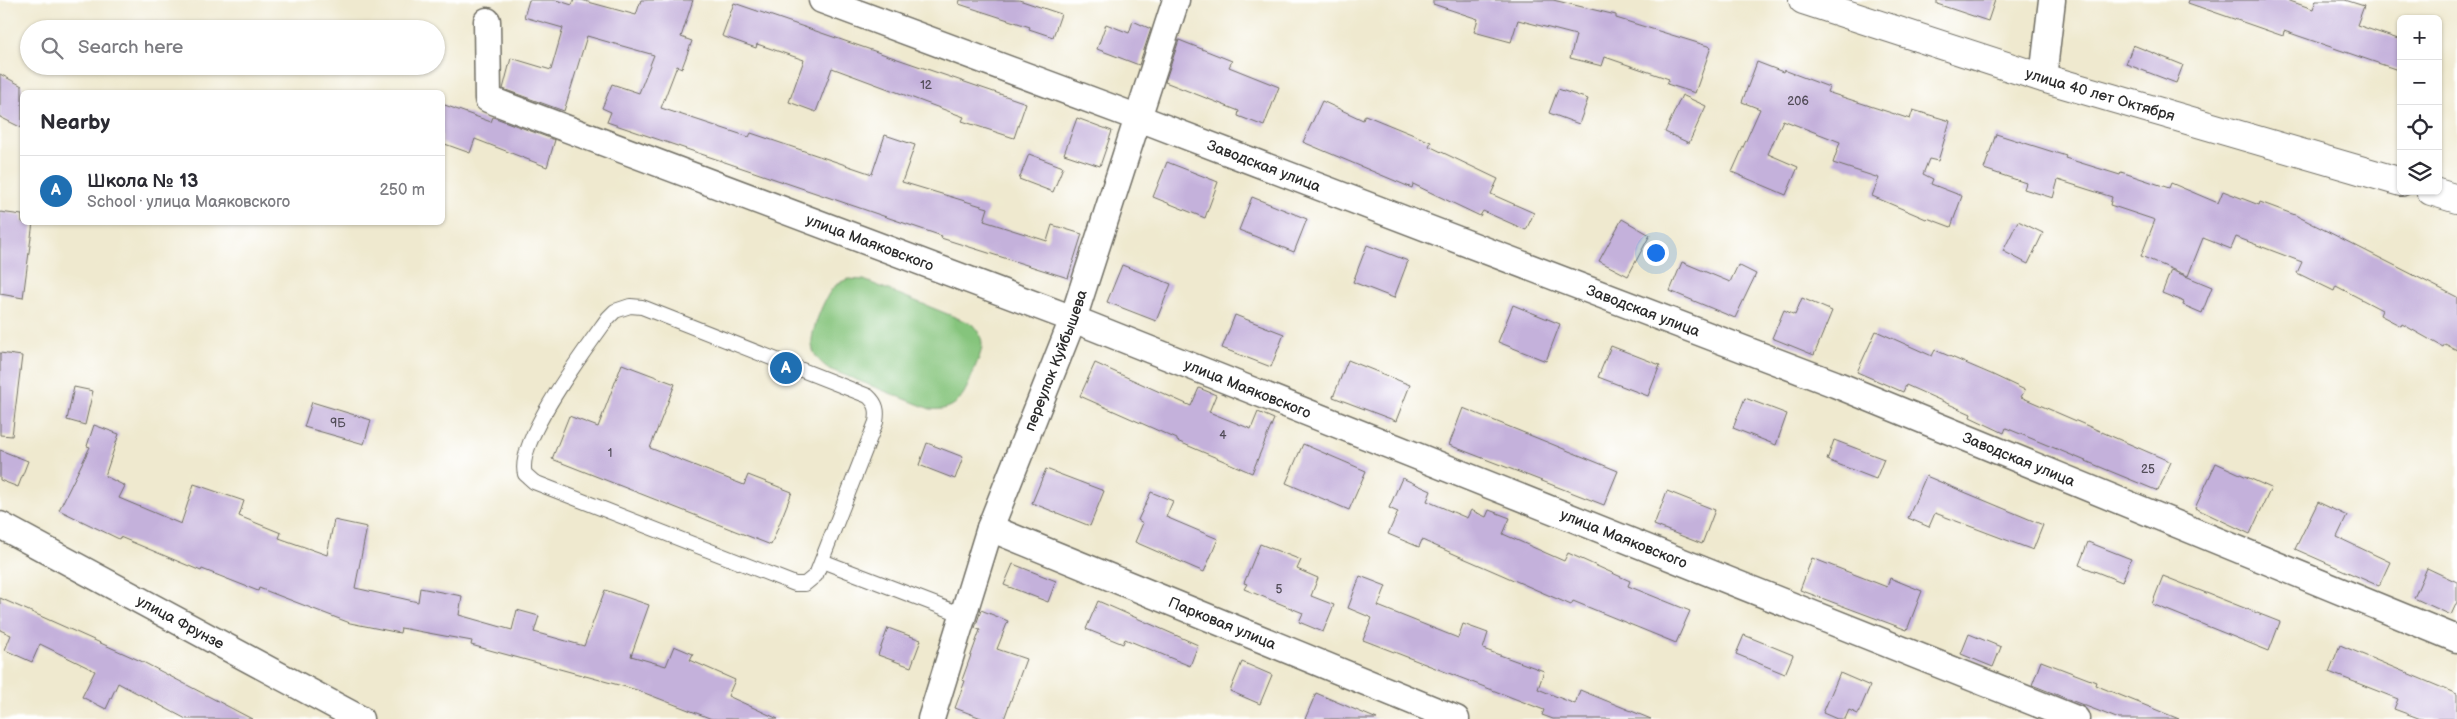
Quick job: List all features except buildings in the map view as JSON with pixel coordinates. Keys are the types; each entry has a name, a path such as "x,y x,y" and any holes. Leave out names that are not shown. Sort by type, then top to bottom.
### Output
{"street":[{"name":"Заводская улица","path":"822,0 1139,118 1835,384 2457,639"},
{"name":"переулок Куйбышева","path":"931,719 990,528 1073,319 1176,0"},
{"name":"улица 40 лет Октября","path":"1803,0 2043,78 2397,181"},
{"path":"2043,78 2052,0"},
{"name":"улица Маяковского","path":"487,21 488,99 1073,319 2076,719"},
{"path":"2442,194 2457,199"},
{"name":"улица Фрунзе","path":"0,525 360,719"},
{"name":"Парковая улица","path":"990,528 1456,719"}],"lane":[{"path":"630,306 642,307 868,396 873,400 878,414 876,422 822,561 813,579 805,584 795,584 528,478 524,469 524,462 539,424 562,383 615,311 630,306"},
{"path":"822,561 963,616"}],"green space":[{"path":"848,279 864,280 972,324 981,338 981,351 968,386 954,404 948,408 930,409 829,369 818,359 814,353 812,339 819,314 830,291 837,284"}],"place":[{"name":"Школа № 13","path":"786,368"}]}
